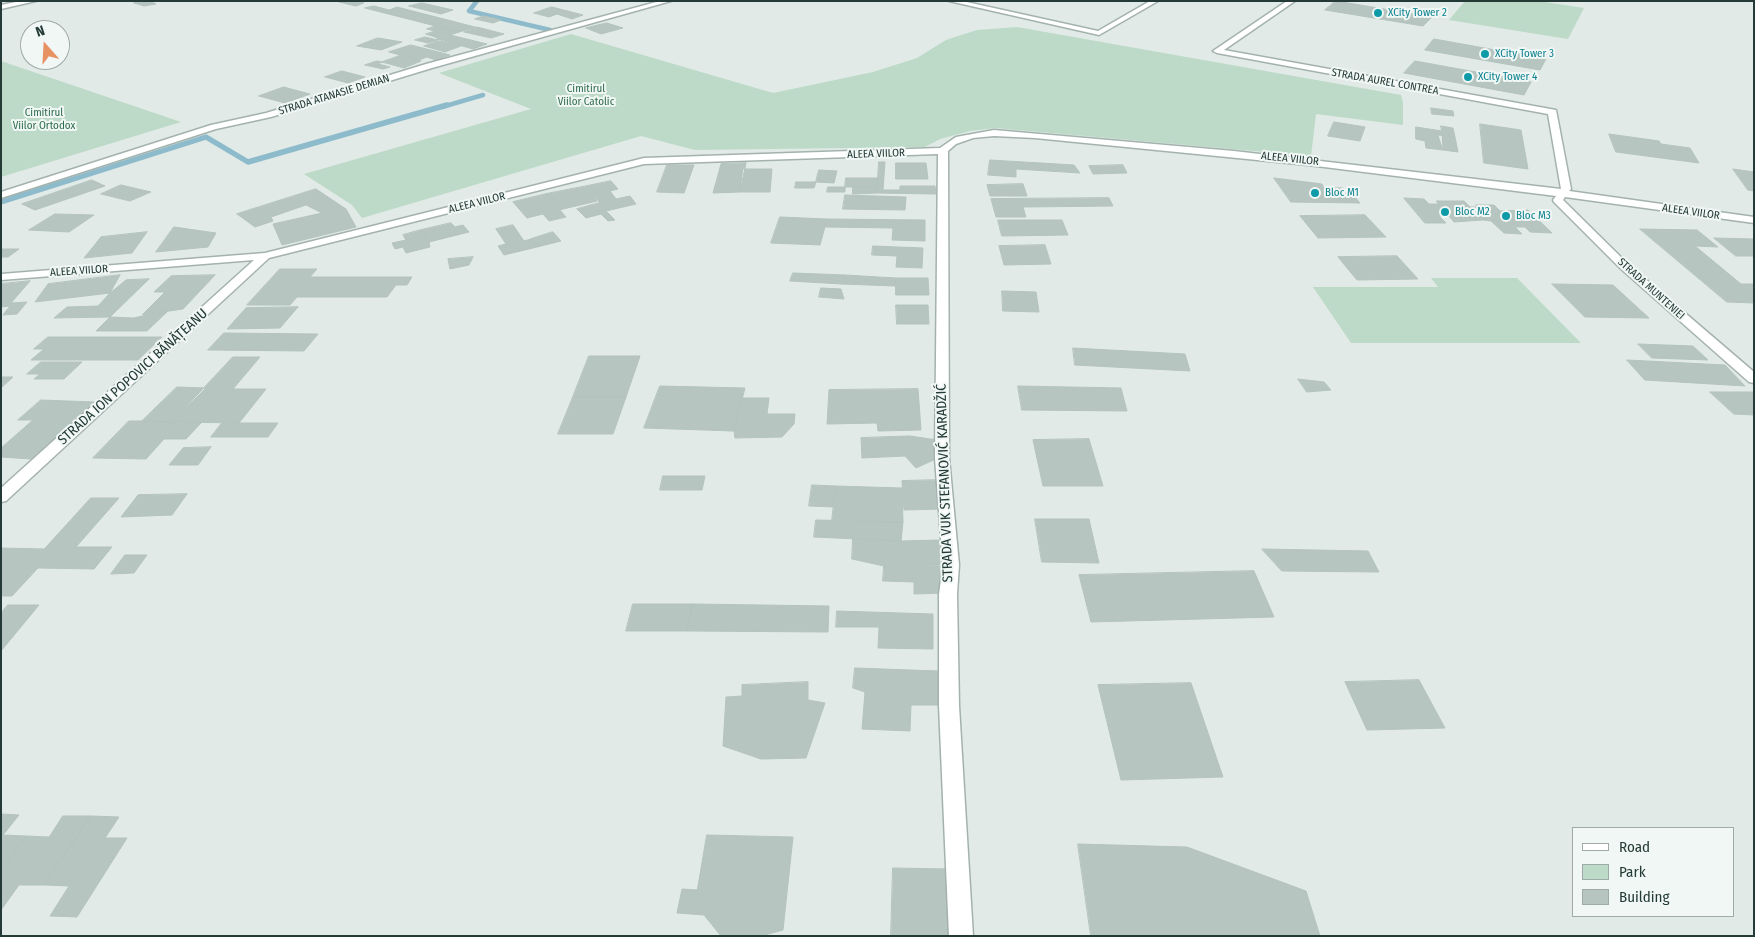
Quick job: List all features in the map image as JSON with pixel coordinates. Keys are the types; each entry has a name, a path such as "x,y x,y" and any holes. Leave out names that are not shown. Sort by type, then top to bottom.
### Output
{"street":[{"path":"1,8 34,1"},
{"name":"STRADA ATANASIE DEMIAN","path":"1,195 214,127 268,116 429,66 668,1"},
{"path":"952,1 1100,33 1155,1"},
{"name":"STRADA AUREL CONTREA","path":"1292,1 1217,51 1553,112 1552,118 1566,189 1562,193"},
{"name":"ALEEA VIILOR","path":"1,277 265,256 644,161 943,151 951,142 974,135 1008,134 1335,164 1754,220"},
{"name":"STRADA VUK STEFANOVIĆ KARADŽIĆ","path":"943,151 942,458 951,565 948,594 949,706 961,936"},
{"name":"STRADA MUNTENIEI","path":"1562,193 1558,200 1625,267 1754,379"},
{"name":"STRADA ION POPOVICI BĂNĂȚEANU","path":"1,497 265,256"}],"green space":[{"path":"1465,1 1538,1 1584,8 1568,39 1449,20"},
{"name":"Cimitirul Viilor Catolic","path":"1017,27 1401,95 1403,125 1316,114 1311,156 995,128 970,131 940,139 925,147 695,150 641,136 362,218 352,205 304,174 531,109 439,73 571,34 773,93 873,72 917,58 946,40 977,30"},
{"name":"Cimitirul Viilor Ortodox","path":"1,61 20,67 20,70 28,70 181,122 1,177"},
{"path":"1431,278 1517,278 1581,343 1351,343 1313,287 1438,287"}],"building":[{"path":"142,1 156,4 144,6 134,3"},
{"path":"354,1 364,3 356,6 339,2"},
{"name":"XCity Tower 2","path":"1336,1 1432,17 1423,26 1325,10"},
{"path":"422,3 453,10 441,14 409,6"},
{"path":"374,6 389,10 397,7 475,27 459,32 365,8"},
{"path":"552,7 583,15 572,19 557,14 549,17 534,13"},
{"path":"484,16 501,20 493,23 475,19"},
{"path":"607,23 623,28 601,34 586,28"},
{"path":"436,26 459,32 450,35 427,29"},
{"path":"477,27 504,34 491,38 464,32"},
{"path":"436,31 449,34 438,38 426,34"},
{"path":"450,35 487,44 473,49 437,39"},
{"path":"425,37 438,40 428,43 415,40"},
{"path":"378,38 402,42 381,50 357,46"},
{"name":"XCity Tower 3","path":"1434,39 1546,59 1540,70 1425,50"},
{"path":"439,41 461,46 445,52 424,46"},
{"path":"411,45 450,55 436,60 427,57 419,60 389,52"},
{"path":"402,55 421,61 404,68 382,62"},
{"path":"377,61 382,62 378,64 390,67 383,69 365,65"},
{"name":"XCity Tower 4","path":"1415,61 1531,82 1524,95 1404,73"},
{"path":"342,71 365,77 348,83 325,77"},
{"path":"284,87 310,94 285,103 259,96"},
{"path":"1431,108 1453,111 1454,116 1432,114"},
{"path":"1334,122 1365,127 1360,141 1328,136"},
{"path":"1480,124 1521,130 1528,169 1484,163"},
{"path":"1441,126 1453,128 1455,137 1443,136"},
{"path":"1416,127 1442,131 1443,150 1426,148 1425,141 1416,139"},
{"path":"1609,134 1659,141 1661,144 1690,148 1699,163 1616,152"},
{"path":"1438,135 1455,137 1458,152 1443,150"},
{"path":"990,160 1074,165 1080,173 1016,169 1016,177 988,175"},
{"path":"879,162 885,162 883,190 900,190 900,186 935,186 936,194 877,193"},
{"path":"746,163 740,192 713,193 721,164"},
{"path":"896,163 926,163 928,179 896,179"},
{"path":"667,165 694,165 684,193 657,192"},
{"path":"1123,165 1127,173 1093,174 1089,166"},
{"path":"743,169 772,169 770,192 740,192"},
{"path":"1733,169 1754,172 1754,191 1748,190"},
{"path":"819,170 837,171 834,183 816,182"},
{"path":"846,178 878,178 877,187 845,187"},
{"name":"Bloc M1","path":"1274,178 1322,184 1324,188 1343,188 1350,197 1355,197 1360,203 1291,202"},
{"path":"92,180 105,186 35,210 22,204"},
{"path":"611,181 618,189 610,191 616,199 630,196 636,204 606,211 587,186"},
{"path":"796,182 816,182 814,188 795,188"},
{"path":"1023,184 1027,196 990,196 987,185"},
{"path":"121,185 151,192 130,201 101,194"},
{"path":"587,186 597,201 559,210 546,194"},
{"path":"828,187 845,187 845,192 827,192"},
{"path":"853,187 877,187 877,193 853,194"},
{"path":"316,189 346,209 356,227 282,245 273,224 322,213 306,205 271,217 273,221 255,227 237,214"},
{"path":"546,194 566,217 549,221 543,214 527,218 513,202"},
{"path":"845,195 906,197 905,210 843,209"},
{"path":"1109,198 1113,206 1023,207 1026,217 996,217 991,199"},
{"name":"Bloc M2","path":"1404,198 1424,199 1429,204 1439,204 1436,201 1464,201 1483,220 1454,222 1449,216 1439,216 1446,223 1425,223"},
{"path":"599,203 615,220 608,221 601,214 586,218 577,209"},
{"name":"Bloc M3","path":"1476,205 1494,205 1500,211 1528,210 1552,233 1530,232 1525,227 1515,227 1522,234 1504,233 1491,221 1483,220 1470,207 1479,207"},
{"path":"55,214 94,215 69,232 29,230"},
{"path":"1365,215 1386,237 1318,238 1300,216"},
{"path":"780,217 827,219 820,245 771,243"},
{"path":"827,219 925,220 925,241 892,240 893,228 825,227"},
{"path":"998,220 1062,220 1068,235 1002,236"},
{"path":"451,223 455,227 463,225 469,232 429,242 421,230"},
{"path":"513,225 524,241 531,239 537,247 504,255 498,246 506,244 496,229"},
{"path":"174,227 216,233 208,247 156,252"},
{"path":"1640,229 1697,230 1718,247 1695,246 1741,284 1754,284 1754,303 1727,302"},
{"path":"421,230 430,247 406,253 403,247 395,249 392,243 406,240 403,235"},
{"path":"147,232 132,253 84,258 101,237"},
{"path":"553,232 561,241 537,247 531,239"},
{"path":"1714,238 1754,239 1754,256 1736,256"},
{"path":"1045,245 1051,264 1004,265 999,246"},
{"path":"873,246 923,248 922,268 896,267 897,256 872,255"},
{"path":"1,249 19,249 8,257 1,257"},
{"path":"1397,256 1418,279 1357,280 1338,257"},
{"path":"473,257 469,265 450,269 448,259"},
{"path":"280,269 317,269 310,277 412,277 407,285 396,285 387,297 297,297 290,305 247,305"},
{"path":"793,273 845,275 842,284 790,281"},
{"path":"120,275 110,293 35,302 48,284"},
{"path":"215,275 183,309 142,315 165,292 154,292 171,276"},
{"path":"845,275 896,278 895,286 842,284"},
{"path":"896,278 928,278 929,295 896,295"},
{"path":"149,279 110,317 54,318 67,307 98,306 126,280"},
{"path":"30,281 11,303 27,302 17,314 3,315 10,306 1,307 1,284"},
{"path":"1552,284 1613,285 1649,318 1585,317"},
{"path":"821,288 841,289 844,299 819,297"},
{"path":"1002,291 1036,292 1039,312 1003,311"},
{"path":"896,305 928,305 929,324 897,324"},
{"path":"298,307 280,328 227,329 246,308"},
{"path":"168,311 147,331 96,331 110,317 133,318"},
{"path":"224,333 318,334 304,351 208,350"},
{"path":"48,337 162,337 138,360 31,360 44,349 34,349"},
{"path":"1638,344 1693,346 1708,360 1652,358"},
{"path":"1073,348 1185,354 1190,371 1075,365"},
{"path":"589,356 640,356 626,397 573,397"},
{"path":"233,357 260,357 233,389 266,389 239,423 172,422"},
{"path":"1627,360 1725,365 1745,386 1645,380"},
{"path":"41,362 82,362 64,379 34,379 40,374 27,374"},
{"path":"1,377 13,377 1,388"},
{"path":"1298,379 1324,382 1331,390 1307,392"},
{"path":"660,386 745,388 734,431 644,428"},
{"path":"1018,386 1121,388 1127,411 1022,410"},
{"path":"177,387 206,388 172,422 142,421"},
{"path":"918,389 921,430 878,431 877,423 827,424 829,390"},
{"path":"1710,392 1753,392 1754,415 1734,414"},
{"path":"573,397 626,397 613,434 558,434"},
{"path":"742,398 769,398 767,414 795,414 794,424 782,437 735,438 734,431"},
{"path":"41,400 94,402 31,459 1,457 1,448 33,420 18,420"},
{"path":"129,421 201,423 186,439 164,439 146,459 93,458"},
{"path":"222,423 278,423 268,437 211,437"},
{"path":"910,436 937,440 938,458 916,468 905,456 862,458 861,438"},
{"path":"1089,439 1103,486 1043,486 1033,440"},
{"path":"211,447 198,465 169,465 183,448"},
{"path":"663,476 705,476 702,490 660,490"},
{"path":"939,480 942,509 904,510 902,481"},
{"path":"812,485 836,486 834,507 809,506"},
{"path":"836,486 902,488 903,522 832,521"},
{"path":"187,494 172,515 121,517 138,495"},
{"path":"91,498 119,498 76,547 112,547 94,569 38,568 12,596 1,596 1,548 44,549"},
{"path":"1035,519 1089,519 1099,563 1042,562"},
{"path":"816,520 903,522 901,541 814,537"},
{"path":"853,539 939,540 940,565 884,566 852,559"},
{"path":"1262,549 1368,551 1379,572 1282,571"},
{"path":"125,555 147,555 134,573 111,574"},
{"path":"884,566 942,566 943,593 914,594 914,582 883,581"},
{"path":"1254,571 1274,617 1091,622 1079,575"},
{"path":"633,604 693,604 687,631 626,631"},
{"path":"693,604 829,606 828,632 687,631"},
{"path":"8,605 39,605 1,651 1,613"},
{"path":"837,611 933,614 933,649 878,648 879,627 836,627"},
{"path":"855,668 938,671 940,705 911,705 910,731 862,729 865,692 853,688"},
{"path":"1419,680 1445,728 1367,730 1345,682"},
{"path":"808,682 808,700 825,703 806,758 761,759 723,746 726,697 742,696 742,685"},
{"path":"1191,683 1223,777 1121,780 1098,685"},
{"path":"1,814 19,815 3,835 26,836 1,870"},
{"path":"63,816 91,816 44,885 19,885 1,910 1,870 26,836 49,837"},
{"path":"91,816 119,817 105,838 127,838 77,917 50,916 69,886 44,885"},
{"path":"707,835 793,837 783,930 761,936 721,936 704,915 677,913 682,889 697,890"},
{"path":"1078,844 1187,847 1306,891 1320,936 1091,936"},
{"path":"893,868 951,869 952,936 891,936"}],"waterway":[{"path":"477,1 469,11 550,30"},
{"path":"442,107 483,95"},
{"path":"1,202 206,137 248,162 447,105"}],"place":[{"name":"XCity Tower 2","path":"1378,13"},
{"name":"XCity Tower 3","path":"1485,54"},
{"name":"XCity Tower 4","path":"1468,77"},
{"name":"Bloc M1","path":"1315,193"},
{"name":"Bloc M2","path":"1445,212"},
{"name":"Bloc M3","path":"1506,216"}]}
